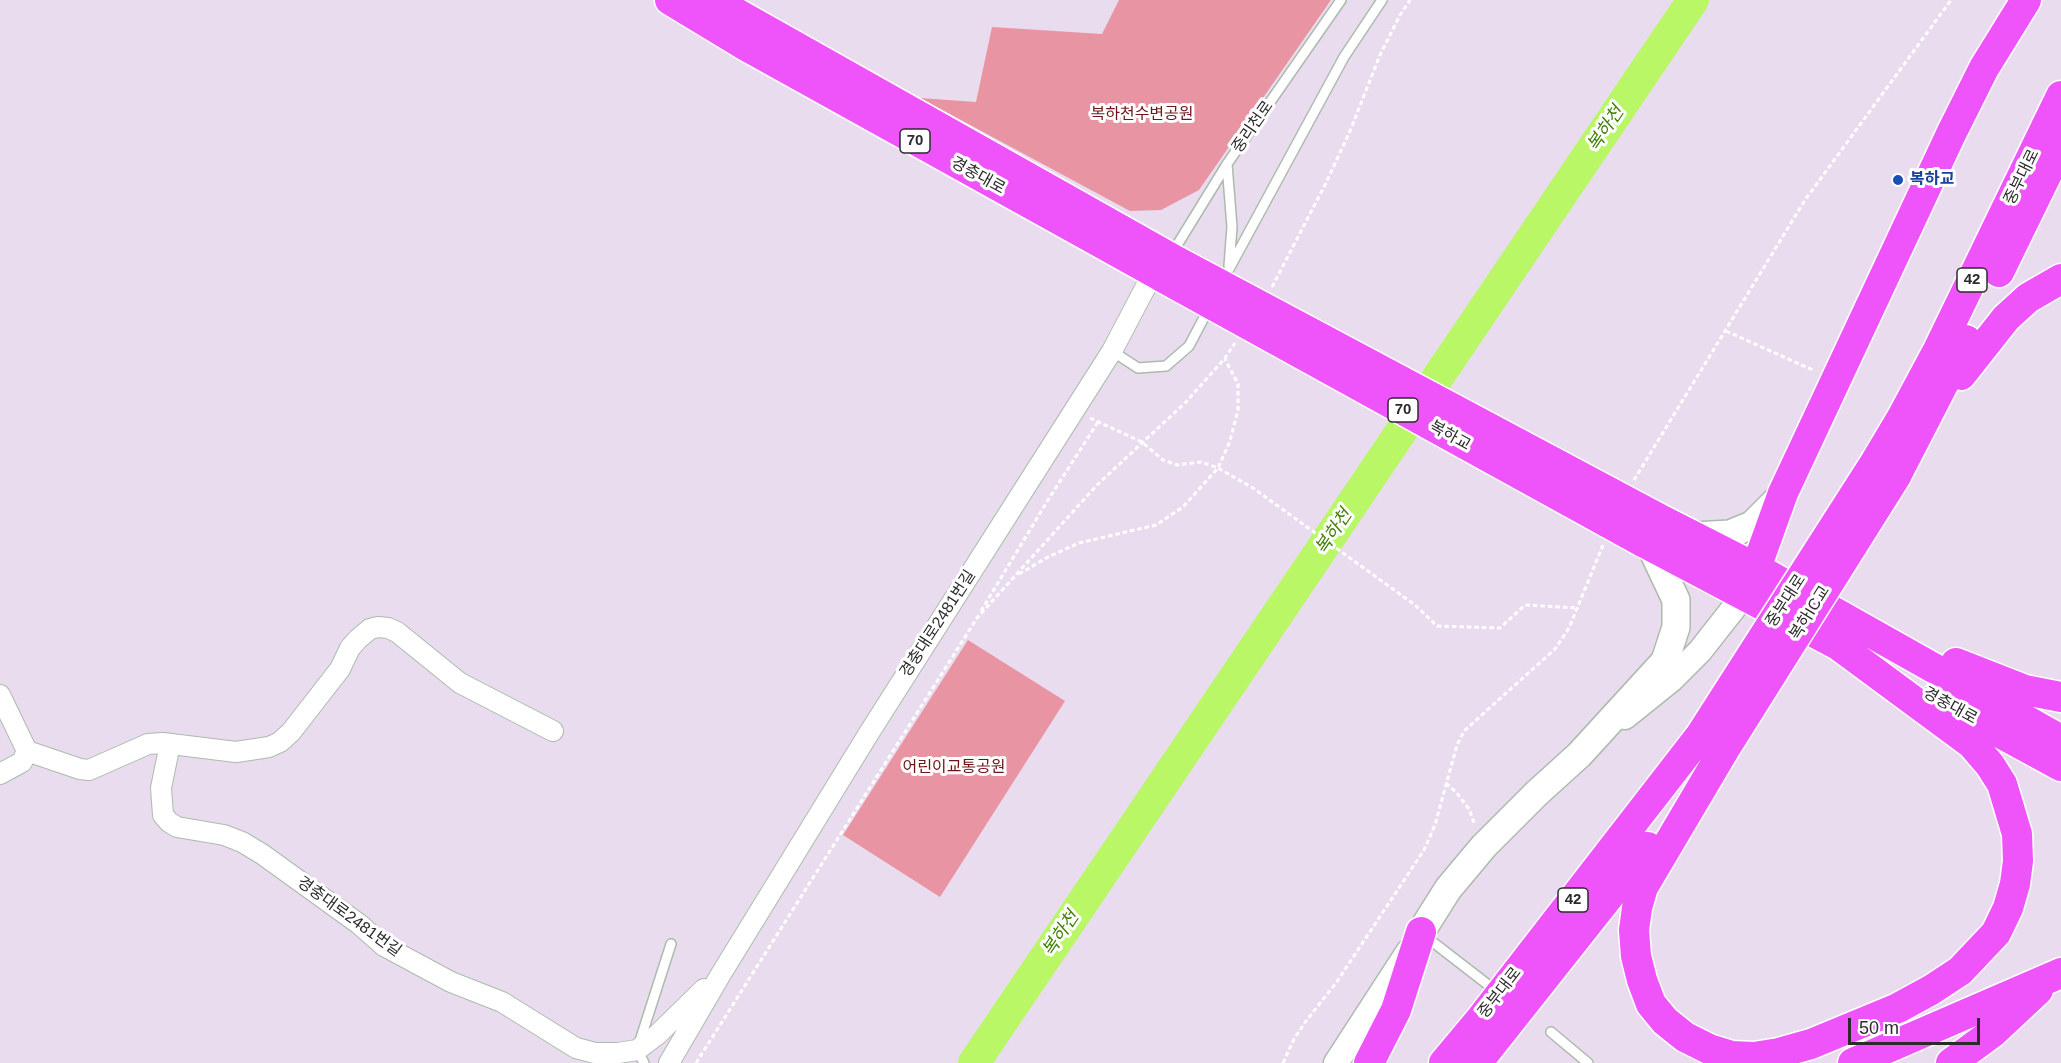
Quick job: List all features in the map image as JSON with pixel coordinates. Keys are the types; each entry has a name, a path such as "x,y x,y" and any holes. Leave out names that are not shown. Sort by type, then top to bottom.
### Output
{"main road":[{"name":"경충대로","path":"669,0 756,52 1166,268"},
{"name":"경충대로","path":"713,0 1166,268"},
{"path":"1750,582 1783,493 1951,134 1984,68 2026,0"},
{"name":"중부대로","path":"1886,468 1901,419 1938,350 2061,96"},
{"name":"중부대로","path":"1886,468 1927,418 2061,145"},
{"name":"복하교","path":"1166,268 1650,535"},
{"path":"1927,418 2006,318 2028,298 2061,279"},
{"name":"복하IC교","path":"1712,743 1886,468"},
{"path":"1650,535 1730,534 1752,525 1783,493"},
{"path":"1650,535 1750,582 1845,633 2061,740"},
{"path":"1369,1063 1396,1010 1421,932 1448,889 1484,846 1529,800 1579,755 1665,661 1676,627 1676,600 1650,535"},
{"path":"1694,536 1750,582"},
{"name":"경충대로","path":"1845,633 2061,766"},
{"path":"1712,743 1642,887 1637,909 1634,930 1640,972 1652,1004 1665,1021 1685,1037 1709,1049 1732,1056 1754,1057 1779,1053 1811,1044 1898,1008 1960,971 1996,933 2008,908 2015,884 2018,861 2017,834 2002,784 1972,744 1845,633"},
{"path":"1845,633 2025,690 2061,697"},
{"name":"중부대로","path":"1444,1063 1712,743"},
{"name":"중부대로","path":"1477,1063 1712,743"},
{"path":"1853,1063 2057,975"},
{"path":"1951,1063 1992,1033 2057,975"}],"street":[{"name":"경충대로2481번길","path":"669,1063 869,733 1166,268"},
{"path":"1579,755 1671,680 1700,651 1750,582"},
{"path":"0,695 27,751 80,769 89,770 148,744 170,744 236,752 252,751 280,742 291,732 340,669 350,648 370,629 378,627 397,632 460,683 553,731"},
{"name":"경충대로2481번길","path":"170,744 160,788 163,815 169,822 177,827 224,835 242,842 359,924 384,946 451,982 502,1002 576,1048 595,1053 618,1053 640,1057 657,1035 721,974"},
{"path":"0,774 22,762 27,751"},
{"path":"1336,1063 1421,932"}],"lane":[{"name":"중리천로","path":"1166,268 1227,164 1341,0"},
{"path":"1112,351 1138,368 1166,366 1190,346 1344,57 1382,0"},
{"path":"1227,164 1232,227 1229,269"},
{"path":"1421,932 1487,984"},
{"path":"640,1057 671,944"},
{"path":"1551,1032 1588,1063"}],"path":[{"path":"1268,293 1326,183 1350,131 1380,55 1410,0"},
{"path":"1726,331 1836,380"},
{"path":"977,618 1058,527 1142,442 1186,402 1225,358 1237,340"},
{"path":"1015,576 1079,543 1156,525 1183,507 1218,468 1230,441 1238,410 1238,384 1225,358"},
{"path":"696,1063 1098,422 1142,442 1163,460 1178,465 1200,462 1218,468 1253,488 1415,605 1437,626 1500,628 1525,605 1578,608"},
{"path":"1446,783 1469,810 1484,846"}],"green space":[{"name":"복하천수변공원","path":"1119,0 1331,0 1199,190 1161,210 1130,211 920,98 976,102 992,27 1102,34"},
{"name":"어린이교통공원","path":"968,640 1065,701 940,897 843,835"}],"waterway":[{"name":"복하천","path":"974,1063 1693,0"}],"place":[{"name":"복하교","path":"1898,180"}]}
